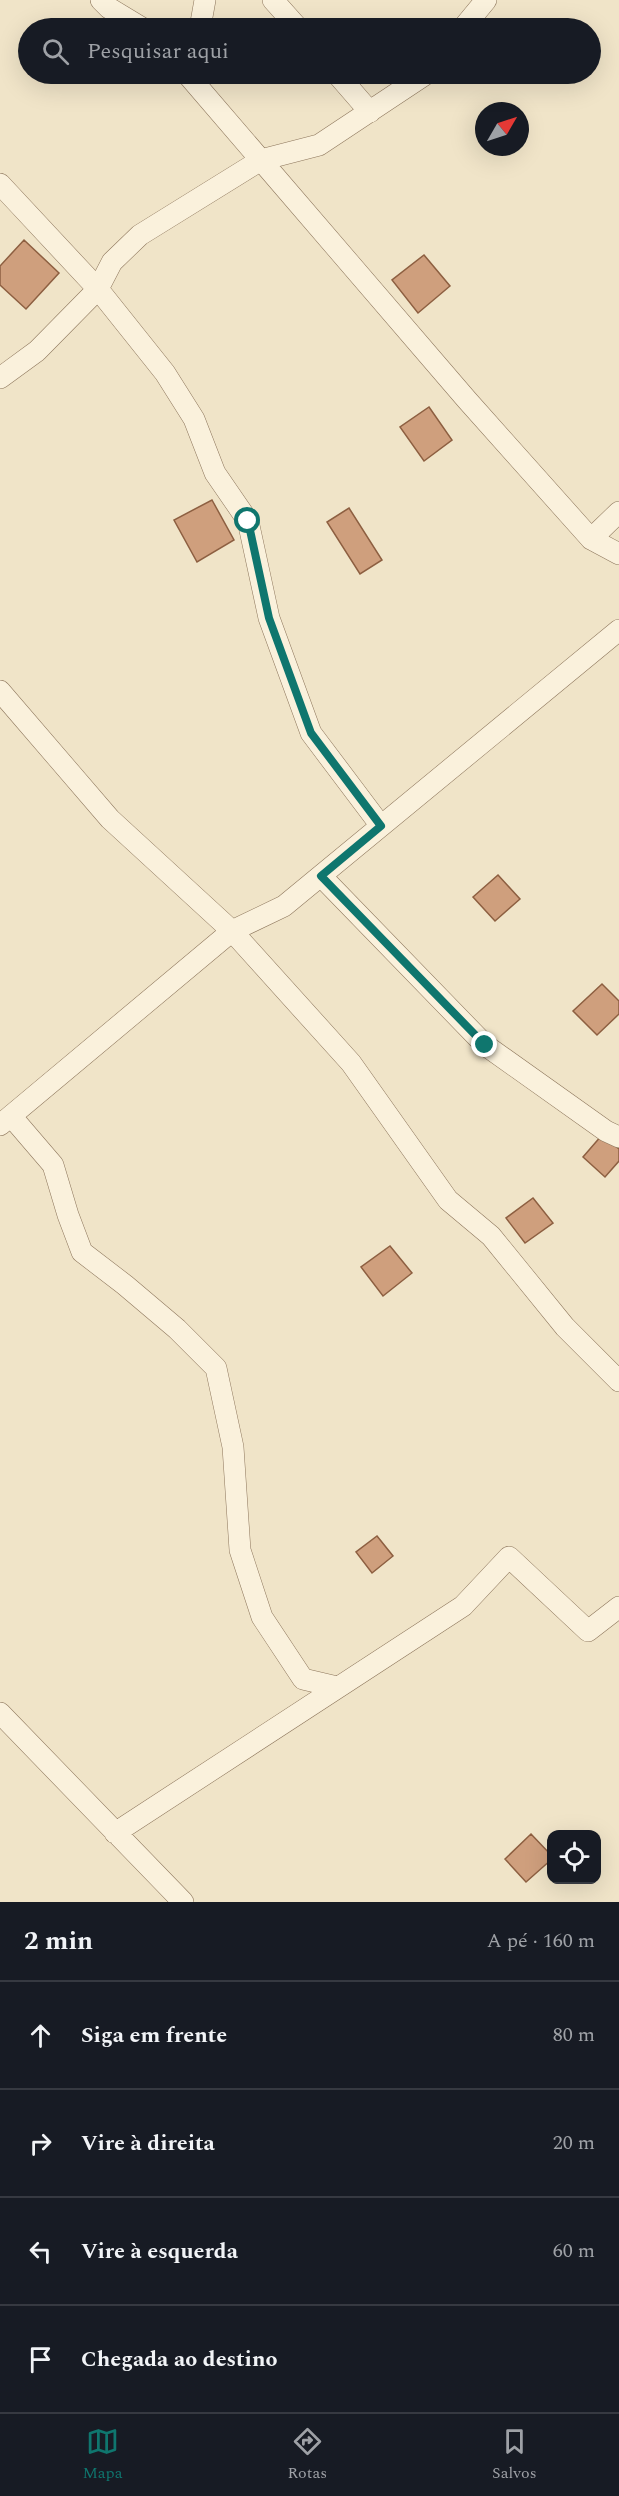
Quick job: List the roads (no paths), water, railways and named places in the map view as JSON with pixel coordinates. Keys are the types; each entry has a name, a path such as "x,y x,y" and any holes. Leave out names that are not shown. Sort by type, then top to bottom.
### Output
{"street":[{"path":"101,0 126,18"},
{"path":"202,18 205,0"},
{"path":"273,0 289,18"},
{"path":"472,18 486,0"},
{"path":"198,84 467,400 591,539 619,554"},
{"path":"346,84 370,112"},
{"path":"0,378 37,351 98,289 112,262 140,235 261,160 319,146 411,84"},
{"path":"0,184 98,289 165,373 194,419 215,473 248,521 269,618 311,733 381,826"},
{"path":"591,539 619,512"},
{"path":"337,1687 303,1679 262,1617 240,1550 233,1447 216,1368 169,1322 82,1252 53,1165 5,1120 232,931 284,906 619,630"},
{"path":"0,691 110,819 232,931 351,1063 448,1200 491,1236 565,1327 619,1381"},
{"path":"321,876 485,1045 606,1131 619,1137"},
{"path":"115,1833 463,1606 509,1557 588,1631 619,1607"},
{"path":"0,1713 183,1902"}]}
